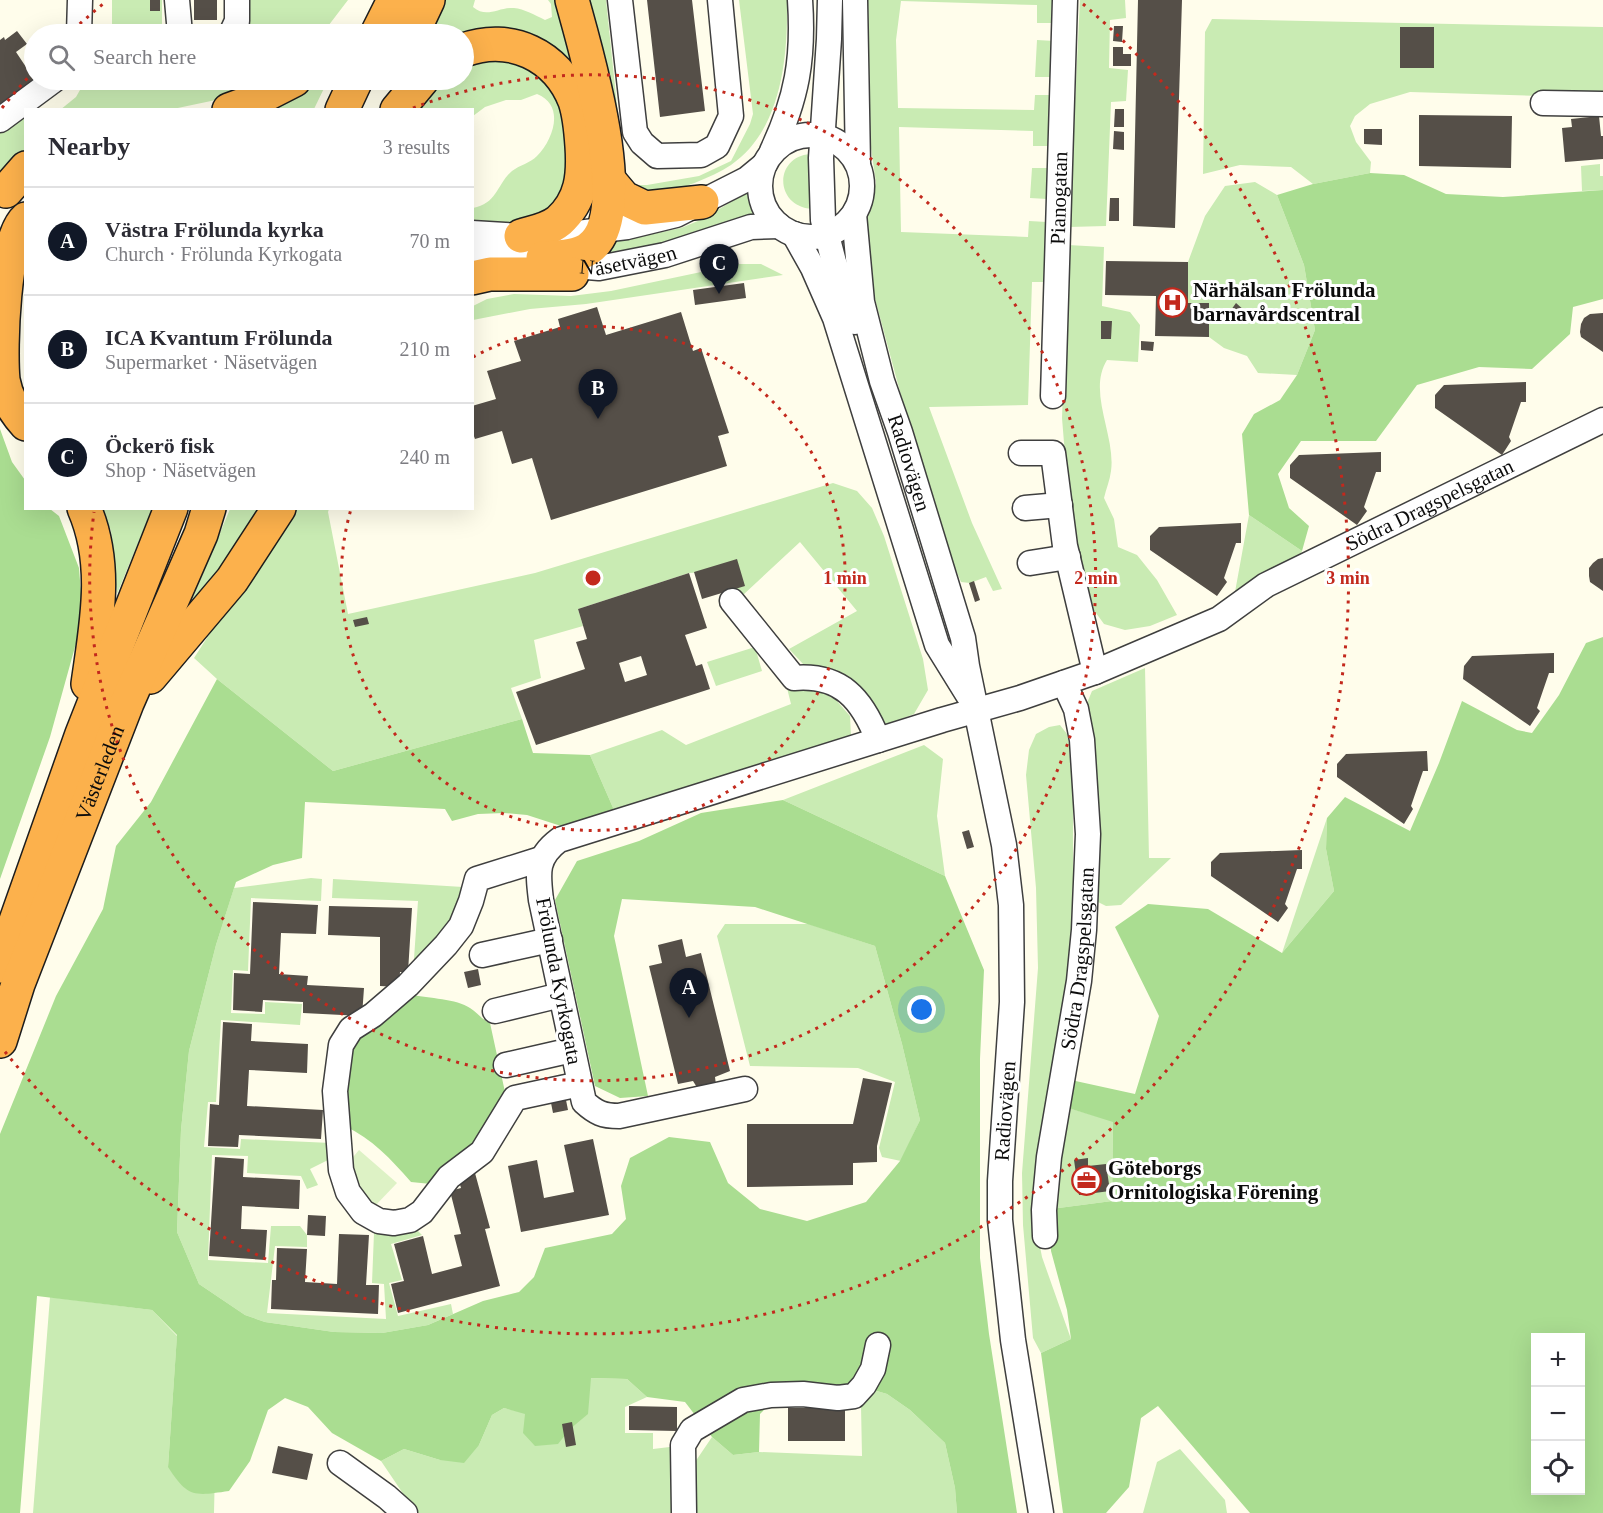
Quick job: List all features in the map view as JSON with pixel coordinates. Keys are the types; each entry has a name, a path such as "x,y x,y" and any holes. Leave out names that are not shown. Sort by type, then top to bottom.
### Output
{"highway":[{"path":"388,24 428,0"},
{"path":"543,258 577,254 588,249 603,231 609,206 600,112 572,0"},
{"path":"474,46 492,44 523,48 545,60 568,87 579,117 584,167 582,185 575,202 558,221 544,229 520,236"},
{"path":"234,108 274,90"},
{"path":"343,108 351,90"},
{"path":"379,108 387,90"},
{"path":"399,108 414,90"},
{"path":"608,179 624,198 645,208 702,202"},
{"path":"17,226 9,253 2,293 1,353 3,378 8,396 16,413 24,422"},
{"path":"474,278 490,274 571,274 599,268"},
{"path":"82,734 99,599 98,557 91,525 85,510"},
{"name":"Västerleden","path":"0,966 82,734 170,510"},
{"name":"Västerleden","path":"0,1041 18,984 127,703 209,510"},
{"path":"127,703 232,580 278,510"}],"street":[{"path":"79,24 80,0"},
{"path":"177,0 179,24"},
{"path":"236,24 237,0"},
{"path":"620,0 635,132 642,143 657,156 701,155 717,146 731,116 720,0"},
{"name":"Näsetvägen","path":"474,233 520,236 561,235 627,227 676,215 747,179 768,158 786,121 795,94 800,61 800,0"},
{"path":"830,0 823,136 822,202 826,235 857,328 882,381"},
{"path":"826,235 837,230 854,214 860,202 862,190 862,177 858,165 855,0"},
{"name":"Pianogatan","path":"1053,396 1065,0"},
{"path":"0,120 40,90"},
{"path":"1543,103 1603,104"},
{"path":"768,158 783,142 796,136 809,134 823,136 844,146 858,165"},
{"name":"Radiovägen","path":"768,158 760,185 763,205 770,217 787,230 813,268 835,318 937,645 976,710"},
{"name":"Radiovägen","path":"854,214 862,302 882,381 900,432 963,638 1004,845 1011,905 1012,1002 1000,1181 1000,1220 1013,1340 1041,1513"},
{"name":"Näsetvägen","path":"474,254 543,258 563,265 599,268 665,255 751,227 787,230 804,237 826,235"},
{"path":"857,328 874,444"},
{"name":"Södra Dragspelsgatan","path":"976,710 1095,672 1219,619 1266,585 1603,420"},
{"path":"1021,453 1053,453 1068,558 1095,672"},
{"path":"1025,508 1060,505"},
{"path":"1030,563 1068,558"},
{"path":"732,601 794,678 812,677 832,681 847,692 868,715 878,740"},
{"name":"Södra Dragspelsgatan","path":"1045,1236 1044,1210 1049,1157 1079,981 1084,930 1087,845 1082,740 1076,709 1064,682"},
{"name":"Frölunda Kyrkogata","path":"541,859 477,879 461,926 446,945 408,985 373,1015 351,1029 341,1045 335,1091 341,1170 348,1192 363,1212 379,1221 394,1223 410,1220 422,1212 449,1177 482,1152 515,1098 579,1084 538,875 541,859 550,847 559,840 976,710"},
{"path":"482,955 550,940"},
{"path":"495,1011 561,995"},
{"path":"506,1065 572,1050"},
{"path":"579,1084 584,1102 595,1112 605,1116 619,1116 745,1089"},
{"path":"684,1513 683,1446 692,1430 743,1400 771,1395 803,1394 838,1398 855,1396 873,1369 878,1345"},
{"path":"340,1463 405,1513"}],"green space":[{"path":"112,0 162,0 162,24 112,24"},
{"path":"244,0 348,0 330,24 243,24"},
{"path":"446,0 475,0 473,7 483,12 508,8 518,9 545,20 552,17 551,4 548,0 559,0 585,78 474,38 474,24 434,24"},
{"path":"580,0 606,0 623,163 627,175 635,185 647,185 699,176 731,161 753,114 739,0 787,0 786,44 778,90 761,132 748,150 731,165 714,174 659,196 620,180"},
{"path":"868,0 1056,0 1055,23 1037,23 1037,5 901,1 896,40 898,108 1034,110 1035,95 1051,95 1049,146 1033,146 1033,131 899,127 901,232 1028,237 1029,221 1047,222 1045,282 1032,282 1028,405 929,407 972,523 1002,589 993,591 986,577 970,583 961,582 940,532 874,295 864,226 876,183 870,141"},
{"path":"1080,0 1125,0 1126,18 1110,20 1109,68 1128,70 1126,101 1111,102 1106,226 1069,227"},
{"path":"1212,19 1603,27 1603,98 1410,92 1370,104 1355,116 1350,126 1356,142 1371,162 1370,173 1313,184 1291,167 1240,165 1203,174 1205,32"},
{"path":"1037,40 1054,41 1052,77 1035,77"},
{"path":"510,56 549,83 560,105 567,137 569,176 556,207 520,225 474,224 474,208 492,198 512,171 534,158 543,149 554,123 554,114 546,99 537,94 521,100 506,100 485,107 474,115 474,108 412,108 425,90 474,90 474,59"},
{"path":"80,90 244,90 230,97 178,108 62,108 76,97"},
{"path":"292,90 323,90 314,108 264,108"},
{"path":"24,114 24,150 14,164 0,174 0,129"},
{"path":"810,154 812,209 800,206 791,200 785,191 783,182 790,163 798,157"},
{"path":"1600,164 1603,190 1582,191 1581,166"},
{"path":"1032,168 1049,168 1047,199 1030,198"},
{"path":"1370,173 1404,175 1446,194 1503,197 1603,190 1603,299 1573,307 1570,334 1532,369 1479,367 1417,385 1376,441 1301,441 1278,474 1289,508 1309,526 1302,551 1249,515 1242,434 1254,414 1280,400 1297,375 1315,330 1304,265 1277,195 1313,184"},
{"path":"1255,182 1277,195 1304,265 1315,330 1297,375 1258,373 1247,356 1224,348 1209,337 1209,303 1188,303 1188,262 1205,216 1225,186"},
{"path":"753,188 755,203 761,217 740,218 669,243 595,259 605,244 681,228 705,218"},
{"path":"1068,245 1104,247 1102,306 1130,312 1140,325 1138,362 1107,360 1100,386 1111,457 1110,474 1104,498 1114,519 1118,547 1137,555 1157,580 1177,615 1150,626 1125,630 1104,624 1088,602 1069,504 1062,418"},
{"path":"739,264 761,264 783,275 586,304 530,309 474,320 474,306 487,299 514,294 571,296 611,291"},
{"path":"0,429 12,462 24,479 24,510 51,510 59,516 79,568 83,618 50,737 0,879"},
{"path":"833,483 857,491 872,508 884,536 923,659 928,690 914,714 888,724 878,721 823,668 804,665 789,649 857,611 800,542 743,595 724,591 706,572 689,573 578,609 583,626 534,640 541,678 511,688 522,719 333,771 194,658 289,510 329,510 348,614 535,573"},
{"path":"102,510 152,510 117,594 111,531"},
{"path":"230,510 265,510 184,619"},
{"path":"1249,515 1302,551 1298,561 1235,592"},
{"path":"1603,637 1603,1513 1250,1513 1158,1406 1141,1418 1129,1487 1106,1513 1063,1513 1041,1353 1071,1339 1067,1310 1051,1251 1051,1209 1112,1201 1113,1122 1065,1107 1071,1080 1135,1094 1159,1016 1115,927 1148,904 1208,909 1282,953 1334,891 1326,849 1327,818 1345,797 1410,831 1462,701 1517,730 1532,733 1559,695 1586,643"},
{"path":"755,647 762,671 716,686 707,662"},
{"path":"1145,668 1149,858 1171,858 1121,905 1106,906 1096,901 1085,708 1092,691"},
{"path":"217,679 333,771 522,719 533,753 590,755 614,810 561,826 527,815 478,814 452,821 445,809 305,802 302,858 273,865 236,882 216,945 189,1051 181,1130 177,1232 199,1284 245,1315 265,1322 334,1332 382,1333 428,1325 483,1301 519,1292 534,1277 545,1248 612,1234 626,1219 621,1186 630,1158 669,1137 710,1142 728,1183 760,1209 807,1221 866,1202 900,1161 920,1120 875,946 755,907 622,899 614,936 648,1096 620,1098 595,1086 555,900 577,861 639,841 701,813 783,800 945,876 984,970 980,1059 980,1258 989,1334 1017,1513 957,1513 955,1488 945,1443 910,1410 887,1394 853,1384 822,1388 787,1387 760,1414 759,1452 733,1455 712,1437 685,1402 647,1397 627,1379 591,1378 588,1414 570,1429 558,1444 535,1446 523,1433 525,1414 504,1408 492,1415 479,1445 464,1463 440,1460 404,1449 381,1461 332,1433 308,1407 285,1398 268,1410 250,1461 229,1491 200,1494 187,1490 181,1485 168,1467 177,1335 152,1310 37,1296 20,1513 0,1513 0,1134 56,996 103,909 116,846 151,802"},
{"path":"787,688 815,689 836,700 850,716 851,736 614,810 590,755 662,730 686,745 791,704"},
{"path":"1060,725 1067,734 1073,793 1073,958 1036,1226 1042,1257 1071,1339 1041,1353 1033,1338 1023,1225 1022,1173 1038,968 1036,888 1026,775 1029,750 1036,734 1049,727"},
{"path":"924,745 943,759 937,816 945,876 783,800"},
{"path":"1327,818 1326,849 1334,891 1282,953"},
{"path":"311,878 322,879 321,901 251,898 248,971 233,970 231,1013 265,1014 265,1002 302,1004 300,1025 221,1020 216,1102 208,1102 204,1147 240,1149 241,1139 331,1143 330,1159 310,1169 318,1185 307,1189 301,1176 247,1173 248,1156 212,1155 208,1260 268,1263 271,1226 300,1226 307,1235 307,1247 275,1246 267,1313 386,1319 384,1284 372,1283 374,1233 395,1228 416,1229 422,1235 391,1244 402,1280 389,1283 398,1316 451,1304 453,1314 428,1325 382,1333 334,1332 265,1322 245,1315 199,1284 177,1232 181,1130 189,1051 216,945 234,888"},
{"path":"333,879 463,887 454,921 413,973 418,901 332,898"},
{"path":"725,924 809,924 875,946 920,1120 901,1161 882,1157 879,1148 895,1082 858,1068 750,1066 717,936"},
{"path":"412,995 464,1005 490,1023 505,1092 478,1141 431,1184 411,1182 381,1150 345,1126 348,1055 359,1034"},
{"path":"1065,1107 1113,1121 1112,1201 1051,1209"},
{"path":"359,1150 397,1183 373,1208 364,1200 349,1162"},
{"path":"50,1297 152,1310 177,1336 168,1467 215,1468 214,1513 33,1513"},
{"path":"590,1378 627,1379 647,1397 625,1407 625,1433 653,1433 653,1449 678,1446 675,1513 412,1513 404,1495 381,1461 404,1449 440,1460 479,1445 492,1415 504,1408 525,1413"},
{"path":"870,1389 887,1394 910,1410 945,1443 955,1488 957,1513 692,1513 691,1468 712,1437 733,1455 759,1452 862,1456 861,1406"},
{"path":"1180,1449 1225,1500 1227,1513 1143,1513 1157,1462"}],"building":[{"path":"150,0 160,0 160,11 150,11"},
{"path":"194,0 217,0 217,20 194,20"},
{"path":"647,0 692,0 705,111 660,117"},
{"path":"1138,0 1182,0 1175,228 1133,226"},
{"path":"1114,26 1123,26 1122,42 1113,41"},
{"path":"1400,27 1434,27 1434,68 1400,68"},
{"path":"17,31 24,40 24,46 16,52 24,64 24,86 0,104 0,40 4,37 5,40"},
{"path":"1113,47 1123,47 1123,54 1131,54 1131,66 1113,66"},
{"path":"1115,109 1124,109 1124,127 1114,127"},
{"path":"1419,115 1512,116 1511,168 1419,166"},
{"path":"1599,116 1601,136 1603,136 1603,159 1565,162 1562,128 1572,127 1571,119"},
{"path":"1364,129 1382,129 1382,145 1364,144"},
{"path":"1114,131 1124,132 1124,150 1113,149"},
{"path":"1110,198 1119,198 1119,221 1109,221"},
{"path":"1106,261 1188,262 1188,303 1209,303 1209,337 1155,336 1156,296 1105,295"},
{"path":"744,283 746,298 695,305 693,290"},
{"path":"1236,303 1245,311 1239,318 1231,310"},
{"path":"597,307 606,335 681,312 693,351 701,348 729,433 718,436 727,466 551,520 532,458 512,464 502,431 475,439 474,405 496,399 487,371 521,361 514,341 560,327 558,319"},
{"path":"1603,313 1603,352 1581,337 1580,332 1584,318 1590,314"},
{"path":"1101,321 1112,321 1111,339 1101,339"},
{"path":"1141,341 1154,342 1153,351 1141,350"},
{"path":"1526,382 1526,402 1521,402 1509,437 1511,441 1502,455 1435,408 1435,395 1444,385"},
{"path":"1381,452 1381,472 1376,472 1364,507 1367,511 1357,525 1290,478 1290,465 1299,455"},
{"path":"1241,523 1241,543 1236,543 1224,578 1227,582 1217,596 1150,550 1150,536 1159,527"},
{"path":"1603,558 1603,591 1590,582 1589,568 1598,559"},
{"path":"737,559 745,586 702,599 694,572"},
{"path":"689,573 707,628 685,635 696,666 702,664 710,689 536,745 516,692 585,669 576,642 587,639 578,609","holes":["641,656 647,675 625,682 619,663"]},
{"path":"974,581 980,600 975,602 969,583"},
{"path":"367,617 369,624 355,627 353,620"},
{"path":"1554,653 1554,673 1549,673 1537,708 1540,711 1530,726 1463,679 1464,666 1472,656"},
{"path":"1427,751 1428,771 1423,771 1411,806 1413,809 1404,824 1337,777 1337,764 1346,754"},
{"path":"969,830 974,847 967,849 962,832"},
{"path":"1302,850 1302,869 1297,869 1285,904 1288,908 1278,922 1211,876 1211,862 1220,853"},
{"path":"253,902 318,905 316,934 281,933 279,974 308,976 307,985 364,988 362,1016 303,1013 303,1002 263,1000 262,1012 233,1010 234,973 250,974"},
{"path":"329,906 412,908 408,972 400,972 399,987 380,986 380,937 328,935"},
{"path":"682,939 686,957 701,953 730,1071 715,1077 716,1085 698,1089 693,1081 678,1084 649,966 662,963 658,945"},
{"path":"478,969 481,985 468,988 464,972"},
{"path":"223,1022 252,1024 251,1041 308,1044 307,1073 249,1070 247,1106 323,1110 321,1139 239,1135 238,1147 208,1146 210,1104 219,1105"},
{"path":"863,1078 892,1083 877,1146 877,1162 853,1163 853,1185 747,1187 747,1124 853,1124"},
{"path":"566,1100 568,1110 553,1113 551,1103"},
{"path":"593,1139 609,1215 521,1232 508,1166 537,1160 544,1198 574,1192 564,1145"},
{"path":"215,1157 244,1159 243,1177 300,1180 299,1209 242,1206 241,1229 267,1230 265,1260 209,1256"},
{"path":"1088,1158 1088,1166 1106,1164 1110,1191 1079,1195 1074,1160"},
{"path":"475,1173 490,1228 485,1229 500,1286 398,1313 391,1284 404,1281 394,1244 423,1236 432,1274 462,1266 454,1235 461,1234 450,1191 461,1188 458,1178"},
{"path":"308,1215 326,1216 325,1236 307,1235"},
{"path":"339,1234 369,1235 366,1285 379,1285 378,1314 271,1309 272,1280 276,1280 277,1248 307,1249 305,1282 337,1284"},
{"path":"629,1406 677,1407 677,1431 629,1430"},
{"path":"788,1408 845,1408 845,1441 788,1441"},
{"path":"572,1422 576,1445 566,1447 562,1424"},
{"path":"278,1446 313,1454 307,1480 272,1473"}],"place":[{"name":"Öckerö fisk","path":"719,294"},
{"name":"Närhälsan Frölunda barnavårdscentral","path":"1172,302"},
{"name":"ICA Kvantum Frölunda","path":"598,419"},
{"name":"Västra Frölunda kyrka","path":"689,1018"},
{"name":"Göteborgs Ornitologiska Förening","path":"1087,1180"}]}
